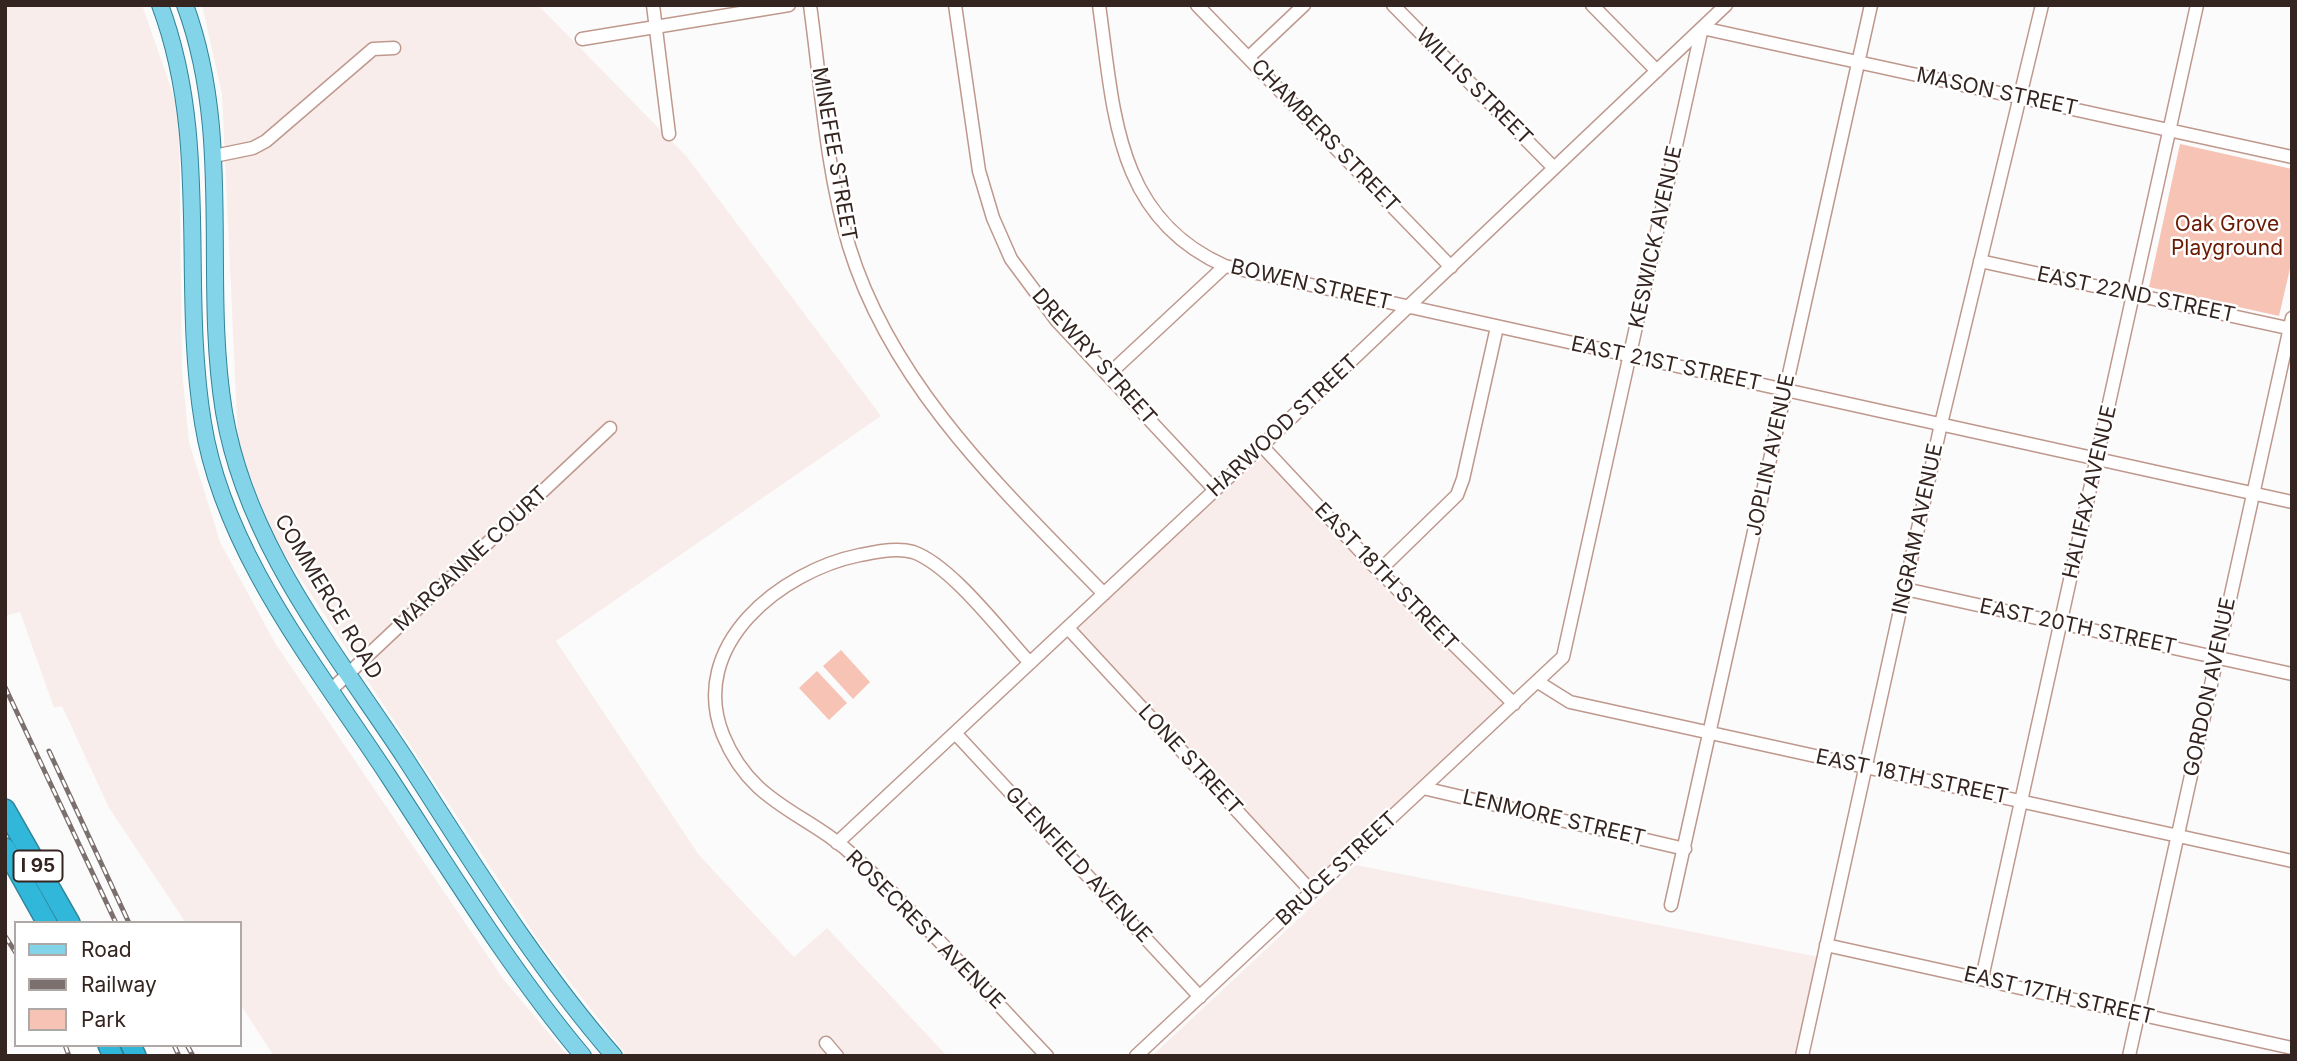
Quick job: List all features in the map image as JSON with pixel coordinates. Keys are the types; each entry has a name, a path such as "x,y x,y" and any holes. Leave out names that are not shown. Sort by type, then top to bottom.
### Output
{"highway":[{"name":"I 95","path":"5,810 69,921"},
{"name":"I 95","path":"5,848 46,921"}],"main road":[{"name":"COMMERCE ROAD","path":"160,5 177,59 188,119 195,361 207,446 227,511 250,561 500,947 583,1056"},
{"name":"COMMERCE ROAD","path":"185,5 206,80 214,156 219,369 224,412 236,463 253,512 272,552 349,674 520,934 614,1056"}],"street":[{"path":"653,5 669,134"},
{"path":"582,39 656,24 789,5"},
{"name":"MINEFEE STREET","path":"810,5 842,218 858,270 885,329 968,452 1104,594"},
{"name":"DREWRY STREET","path":"955,5 975,149 993,218 1011,258 1034,292 1215,490"},
{"name":"BOWEN STREET","path":"1099,5 1116,124 1126,160 1139,190 1152,210 1171,230 1225,266 1409,307"},
{"name":"CHAMBERS STREET","path":"1197,5 1451,267"},
{"path":"1249,57 1304,5"},
{"name":"WILLIS STREET","path":"1393,5 1554,168"},
{"path":"1592,5 1657,71"},
{"name":"HARWOOD STREET","path":"837,843 1262,446 1726,5"},
{"name":"JOPLIN AVENUE","path":"1671,905 1871,5"},
{"name":"INGRAM AVENUE","path":"1802,1056 1941,424 2042,5"},
{"name":"HALIFAX AVENUE","path":"1983,978 2197,5"},
{"name":"MASON STREET","path":"1702,28 2292,157"},
{"name":"KESWICK AVENUE","path":"1538,682 1565,653 1702,28"},
{"path":"214,156 253,148 267,141 373,49 394,48"},
{"name":"EAST 22ND STREET","path":"1980,261 2291,326"},
{"path":"1108,375 1225,266"},
{"name":"EAST 21ST STREET","path":"1409,307 2292,502"},
{"name":"GORDON AVENUE","path":"2129,1056 2291,326"},
{"path":"1379,571 1457,495 1463,479 1497,327"},
{"name":"MARGANNE COURT","path":"332,689 610,428"},
{"name":"EAST 18TH STREET","path":"1262,446 1379,571 1514,704"},
{"name":"ROSECREST AVENUE","path":"1030,663 937,563 910,551 879,551 846,558 814,570 782,588 740,625 724,650 716,678 714,704 736,762 756,789 856,858 1047,1056"},
{"name":"EAST 20TH STREET","path":"1905,589 2292,674"},
{"name":"LONE STREET","path":"1068,628 1312,892"},
{"name":"EAST 18TH STREET","path":"1538,682 1570,702 2292,861"},
{"name":"BRUCE STREET","path":"1136,1056 1538,682"},
{"name":"GLENFIELD AVENUE","path":"956,734 1200,997"},
{"name":"LENMORE STREET","path":"1423,788 1685,849"},
{"name":"EAST 17TH STREET","path":"1826,945 2292,1048"},
{"path":"826,1043 837,1056"}],"shaded area":[{"path":"5,5 142,5 179,111 182,370 189,442 220,542 275,643 504,980 568,1056 274,1056 242,1007 242,921 185,921 109,808 62,706 54,708 20,612 5,616"},
{"path":"202,5 538,5 687,157 881,416 556,641 699,855 794,957 827,928 947,1056 627,1056 542,946 276,541 258,498 238,441 222,94"},
{"path":"1262,446 1511,706 1312,892 1068,628"},
{"path":"1356,865 1819,957 1799,1056 1152,1056"}],"green space":[{"name":"Oak Grove Playground","path":"2180,144 2292,169 2292,260 2279,316 2149,287"},
{"path":"841,650 870,682 853,699 823,666"},
{"path":"817,671 847,703 829,720 799,688"}],"railway":[{"path":"5,687 115,921"},
{"path":"49,751 128,921"},
{"path":"5,936 14,950"},
{"path":"66,1047 69,1056"},
{"path":"175,1047 179,1056"},
{"path":"188,1047 193,1056"}]}
